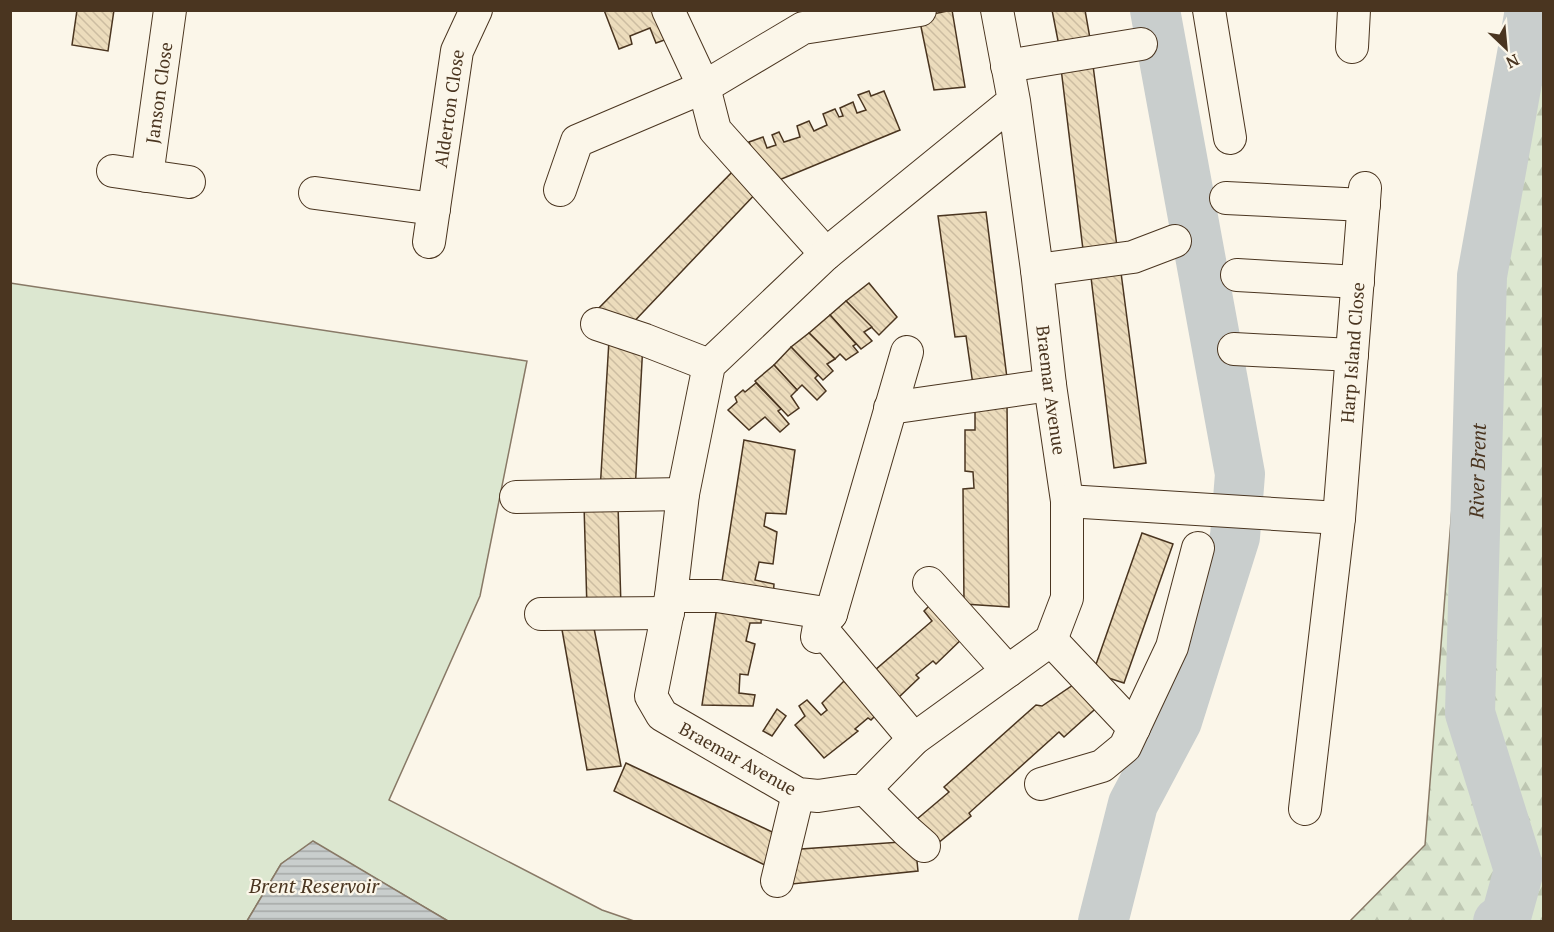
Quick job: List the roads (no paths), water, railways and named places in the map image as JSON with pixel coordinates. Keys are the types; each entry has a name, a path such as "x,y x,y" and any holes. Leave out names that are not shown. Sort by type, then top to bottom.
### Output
{"street":[{"name":"Janson Close","path":"147,176 170,10"},
{"name":"Alderton Close","path":"429,242 457,51 476,10"},
{"path":"668,10 704,87 715,130 826,254"},
{"path":"560,190 577,141 704,87 803,28 920,10"},
{"name":"Braemar Avenue","path":"997,10 1014,101 1067,501 1067,598 1051,640"},
{"path":"1209,10 1230,138"},
{"path":"1352,46 1354,10"},
{"path":"1007,66 1141,44"},
{"path":"597,324 645,339 709,365 826,254 1014,101"},
{"path":"113,171 189,182"},
{"path":"315,193 434,209"},
{"name":"Harp Island Close","path":"1226,198 1364,196 1339,518 1305,809"},
{"path":"1037,270 1132,257 1175,242"},
{"path":"1237,274 1358,282"},
{"path":"1234,349 1352,355"},
{"path":"822,626 907,352"},
{"name":"Braemar Avenue","path":"709,365 683,495 669,604 651,696 662,715 798,794 818,796 865,789"},
{"path":"890,408 1050,385"},
{"path":"516,497 683,495"},
{"path":"1067,501 1339,518"},
{"path":"1041,784 1101,766 1125,747 1172,647 1198,548"},
{"path":"929,583 1008,671"},
{"path":"541,615 669,604 717,597 822,626 914,738"},
{"path":"924,846 865,789 914,738 1051,640 1134,728"},
{"path":"777,881 798,794"}],"water":[{"name":"Brent Reservoir","path":"313,841 448,921 247,921 281,864"}],"waterway":[{"path":"1103,922 1133,804 1177,721 1235,537 1240,474 1155,10"},
{"name":"River Brent","path":"1498,922 1506,917 1519,870 1470,713 1482,276 1530,10"}]}
